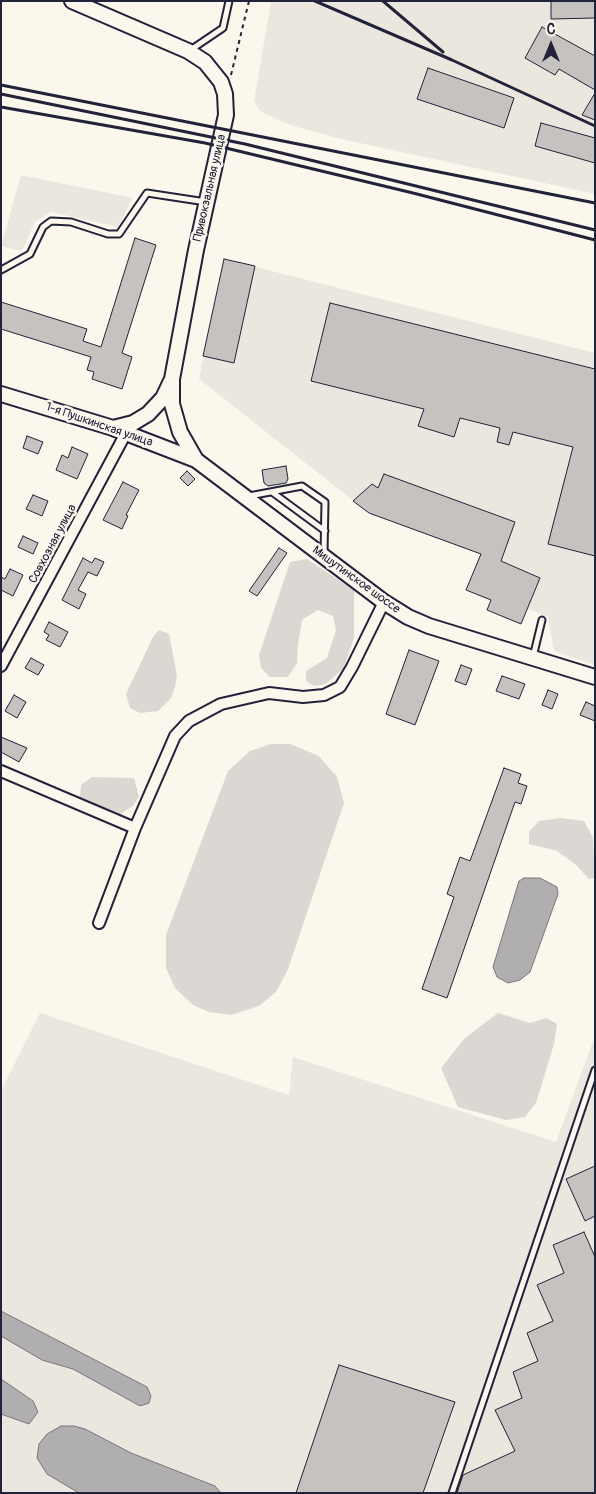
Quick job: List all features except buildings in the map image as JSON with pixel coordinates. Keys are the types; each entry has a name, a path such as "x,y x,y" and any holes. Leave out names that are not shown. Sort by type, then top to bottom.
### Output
{"main road":[{"path":"72,1 188,51 205,62 221,82 226,94"},
{"name":"Привокзальная улица","path":"196,460 180,432 172,404 172,379 226,115 226,94"},
{"path":"113,428 133,423 148,414 163,398 172,379"},
{"name":"1-я Пушкинская улица","path":"1,394 113,428 196,460"},
{"name":"Мишутинское шоссе","path":"196,460 384,602 429,626 595,677"}],"street":[{"name":"Совхозная улица","path":"1,666 126,433"},
{"path":"100,923 135,828 175,736 189,720 221,704 245,697 269,693 310,696 324,695 340,687 384,602"},
{"path":"1,771 135,828"}],"lane":[{"path":"188,51 223,28 229,1"},
{"path":"1,270 30,254 43,227 51,221 71,222 108,234 119,234 147,193 207,202"},
{"path":"245,497 302,486 325,502 324,557"},
{"path":"272,492 325,531"},
{"path":"533,658 542,620"},
{"path":"452,1493 595,1070"}],"path":[{"path":"226,94 249,1"}],"shaded area":[{"path":"271,1 595,1 595,194 337,138 290,125 260,111 254,101"},
{"path":"21,175 133,198 118,227 51,212 35,222 22,251 1,246"},
{"path":"224,259 595,353 595,665 554,651 548,617 527,608 521,624 487,610 491,600 466,590 480,554 369,513 199,379"},
{"path":"307,559 354,590 354,638 344,668 326,684 314,686 306,681 306,671 327,658 336,630 333,616 318,610 302,620 297,663 288,677 270,677 261,668 259,655 290,562"},
{"path":"159,630 169,634 177,675 175,687 171,698 158,711 140,713 130,708 126,694 153,637"},
{"path":"271,744 290,744 319,756 337,777 344,803 288,969 276,992 259,1006 231,1015 209,1012 193,1005 175,988 166,968 166,935 228,771 250,751"},
{"path":"92,777 134,778 139,797 133,806 120,814 100,809 80,797 81,785"},
{"path":"561,818 584,821 593,838 595,878 589,879 575,864 557,851 529,844 529,832 539,821"},
{"path":"524,878 540,878 557,887 558,894 530,972 520,980 508,983 497,977 493,967 519,881"},
{"path":"40,1013 289,1095 293,1057 556,1142 595,1036 595,1493 1,1493 1,1091"},
{"path":"498,1013 530,1023 546,1018 557,1024 554,1044 536,1103 525,1117 506,1120 458,1107 441,1068 465,1038"},
{"path":"1,1311 147,1387 151,1396 149,1403 140,1406 73,1369 42,1360 1,1336"},
{"path":"1,1379 33,1401 38,1412 29,1424 1,1414"},
{"path":"61,1426 74,1426 85,1429 131,1453 215,1486 221,1493 79,1493 47,1474 37,1458 39,1444 47,1434"}],"railway":[{"path":"315,1 452,60 595,126"},
{"path":"383,1 443,52"},
{"path":"1,85 595,203"},
{"path":"1,94 245,144 595,230"},
{"path":"1,107 205,143 413,193 595,240"}]}
